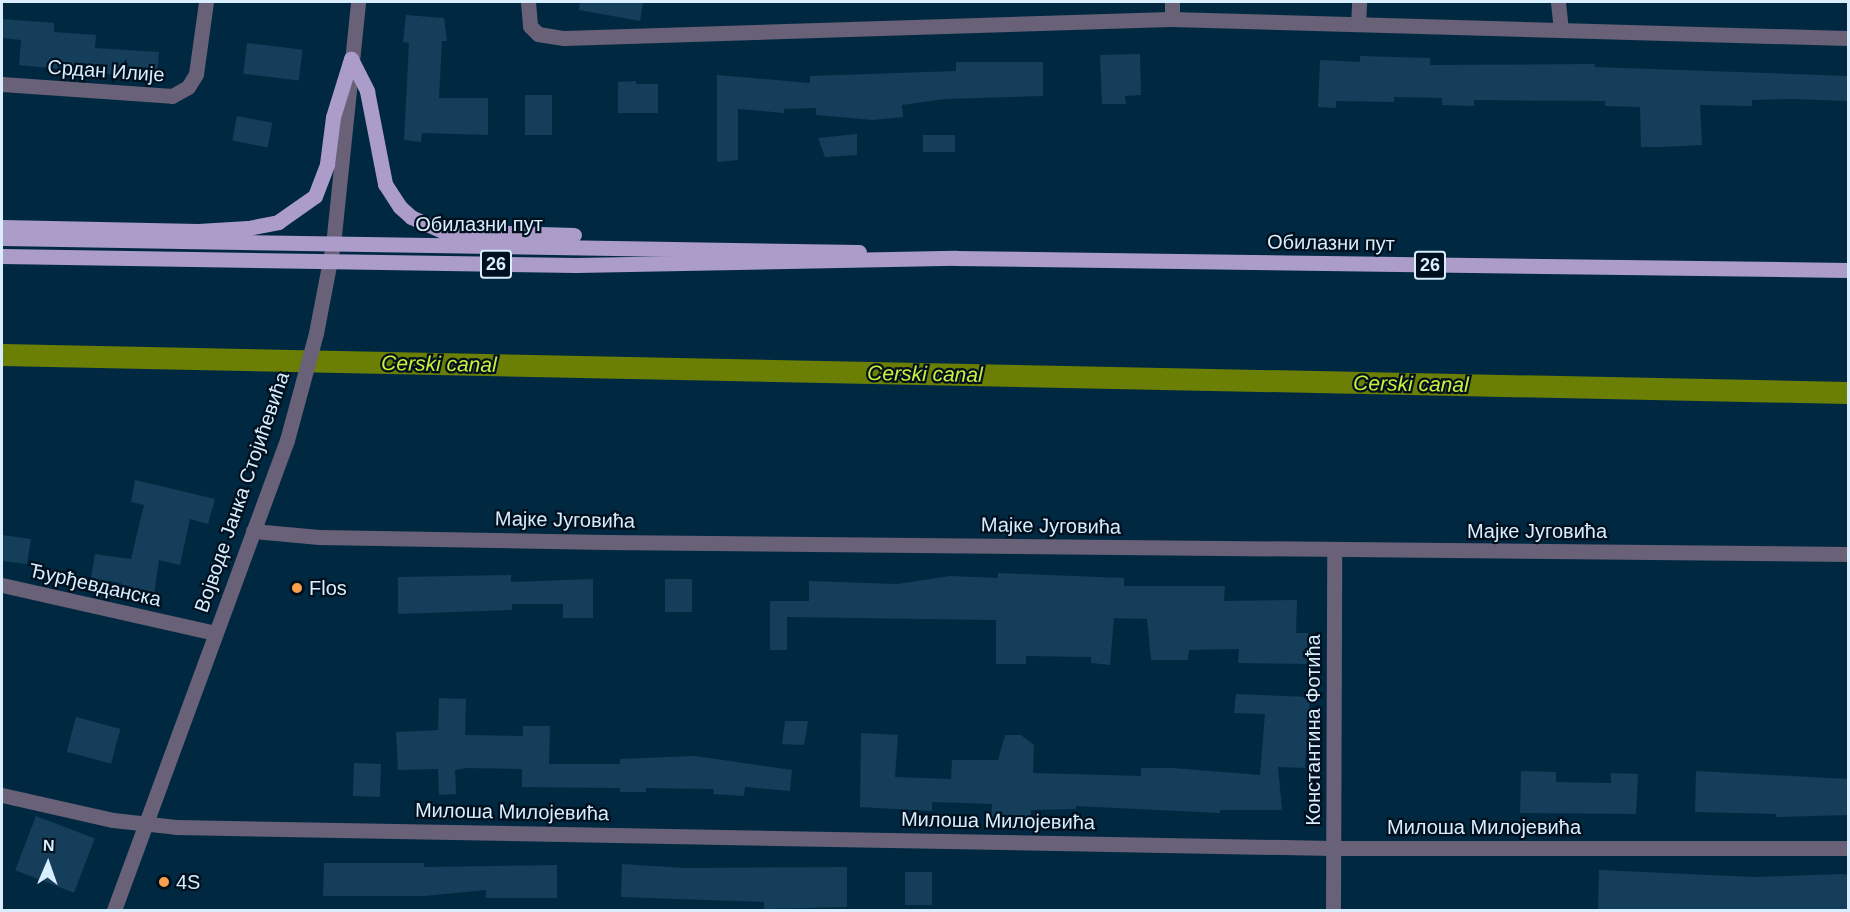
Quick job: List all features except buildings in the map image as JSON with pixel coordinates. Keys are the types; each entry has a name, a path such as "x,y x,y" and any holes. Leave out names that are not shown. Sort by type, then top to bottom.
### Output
{"main road":[{"path":"2,227 198,231 248,228 278,222 315,196 327,164 333,117 351,59"},
{"path":"351,59 367,91 386,184 400,207 424,226 459,232 679,238 704,248"},
{"name":"Обилазни пут","path":"2,238 704,248 956,258 1848,270"},
{"name":"Обилазни пут","path":"2,256 598,265 956,258"}],"street":[{"name":"Срдан Илије","path":"2,84 172,96 188,87 196,74 206,2"},
{"name":"Војводе Јанка Стојићевића","path":"114,910 287,440 316,333 333,244 358,2"},
{"path":"528,2 530,26 538,34 564,38 1172,19 1848,38"},
{"path":"1172,2 1172,19"},
{"path":"1358,24 1359,2"},
{"path":"1558,2 1561,30"},
{"name":"Мајке Југовића","path":"253,531 319,537 1848,554"},
{"name":"Константина Фотића","path":"1334,550 1334,910"},
{"name":"Ђурђевданска","path":"2,585 215,633"},
{"name":"Милоша Милојевића","path":"2,795 147,824 1333,848 1848,848"}],"waterway":[{"name":"Cerski canal","path":"2,355 1848,393"}],"place":[{"name":"Flos","path":"297,588"},
{"name":"4S","path":"164,882"}]}
